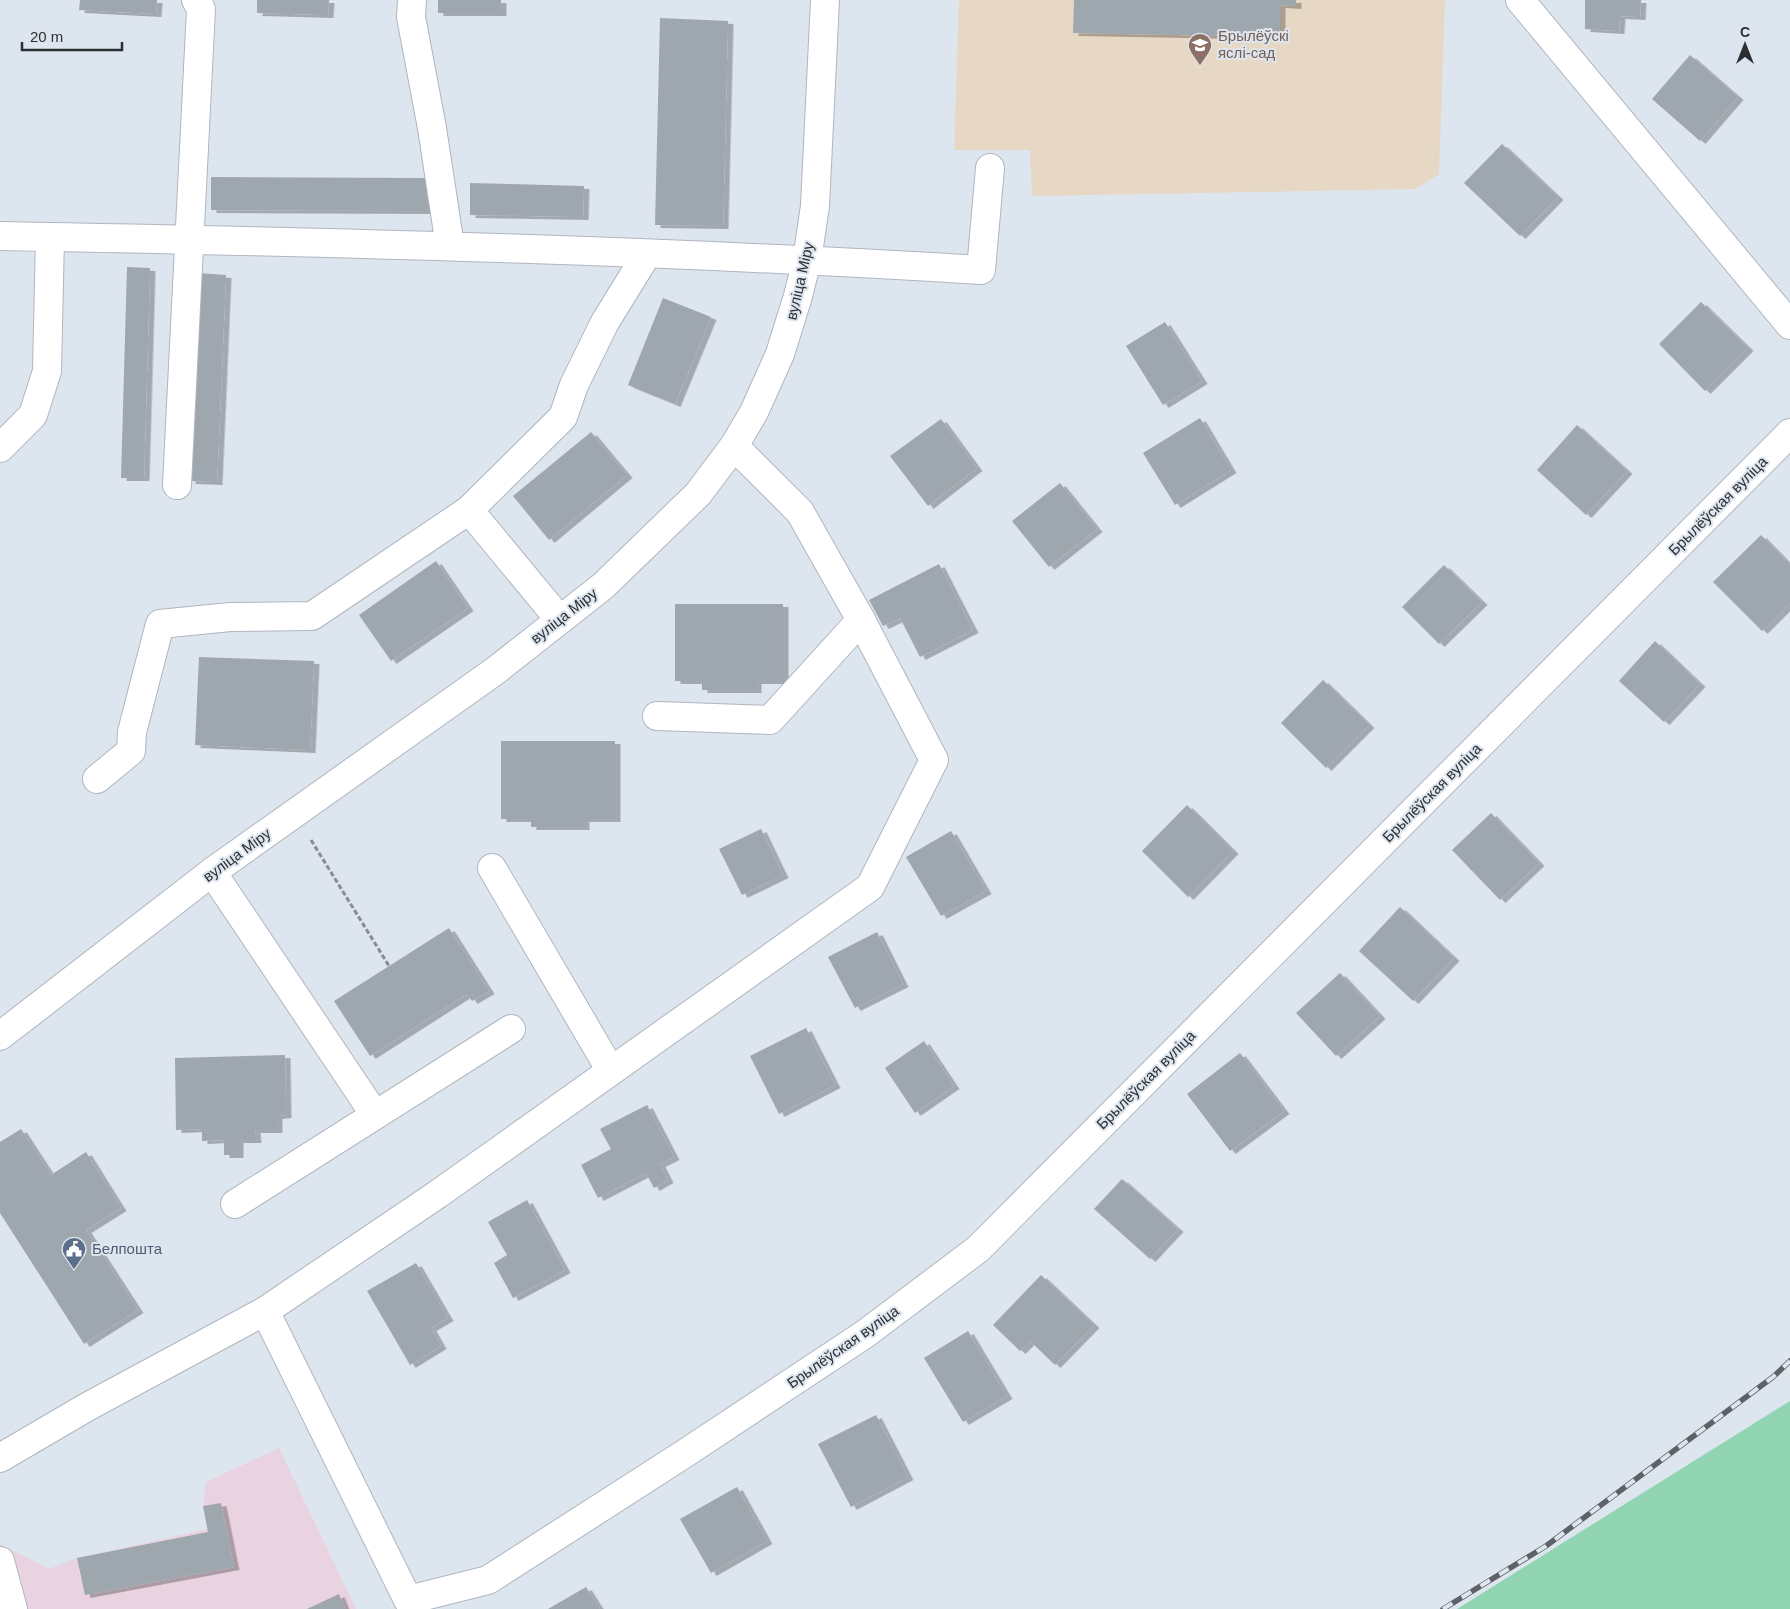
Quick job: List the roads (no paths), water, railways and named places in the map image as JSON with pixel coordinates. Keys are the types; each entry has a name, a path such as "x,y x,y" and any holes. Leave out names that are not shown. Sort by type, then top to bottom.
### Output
{"street":[{"path":"412,0 411,17 432,128 450,246"},
{"name":"вуліца Міру","path":"0,1036 212,872 495,671 603,586 698,494 734,446 754,412 780,354 798,296 807,260 815,206 825,0"},
{"path":"1520,0 1790,325"},
{"path":"177,485 203,3"},
{"path":"0,236 190,238 450,246 807,260 981,270 990,168"},
{"path":"0,448 33,415 47,371 50,237"},
{"path":"97,779 131,751 132,732 160,624 230,617 312,616 469,510 563,417 574,385 605,322 647,254"},
{"name":"Брылёўская вуліца","path":"265,1311 408,1600 488,1580 684,1454 865,1334 978,1249 1790,434"},
{"path":"0,1458 87,1407 265,1311 438,1194 870,888 934,760 861,620 800,512 734,446"},
{"path":"469,510 560,620"},
{"path":"657,716 770,720 861,620"},
{"path":"492,868 611,1071"},
{"path":"212,872 375,1115"},
{"path":"236,1204 511,1029"},
{"path":"0,1561 12,1609"}],"railway":[{"path":"1443,1609 1546,1546 1773,1377 1790,1361"}],"place":[{"name":"Брылёўскі яслі-сад","path":"1200,66"},
{"name":"Белпошта","path":"74,1270"}]}
